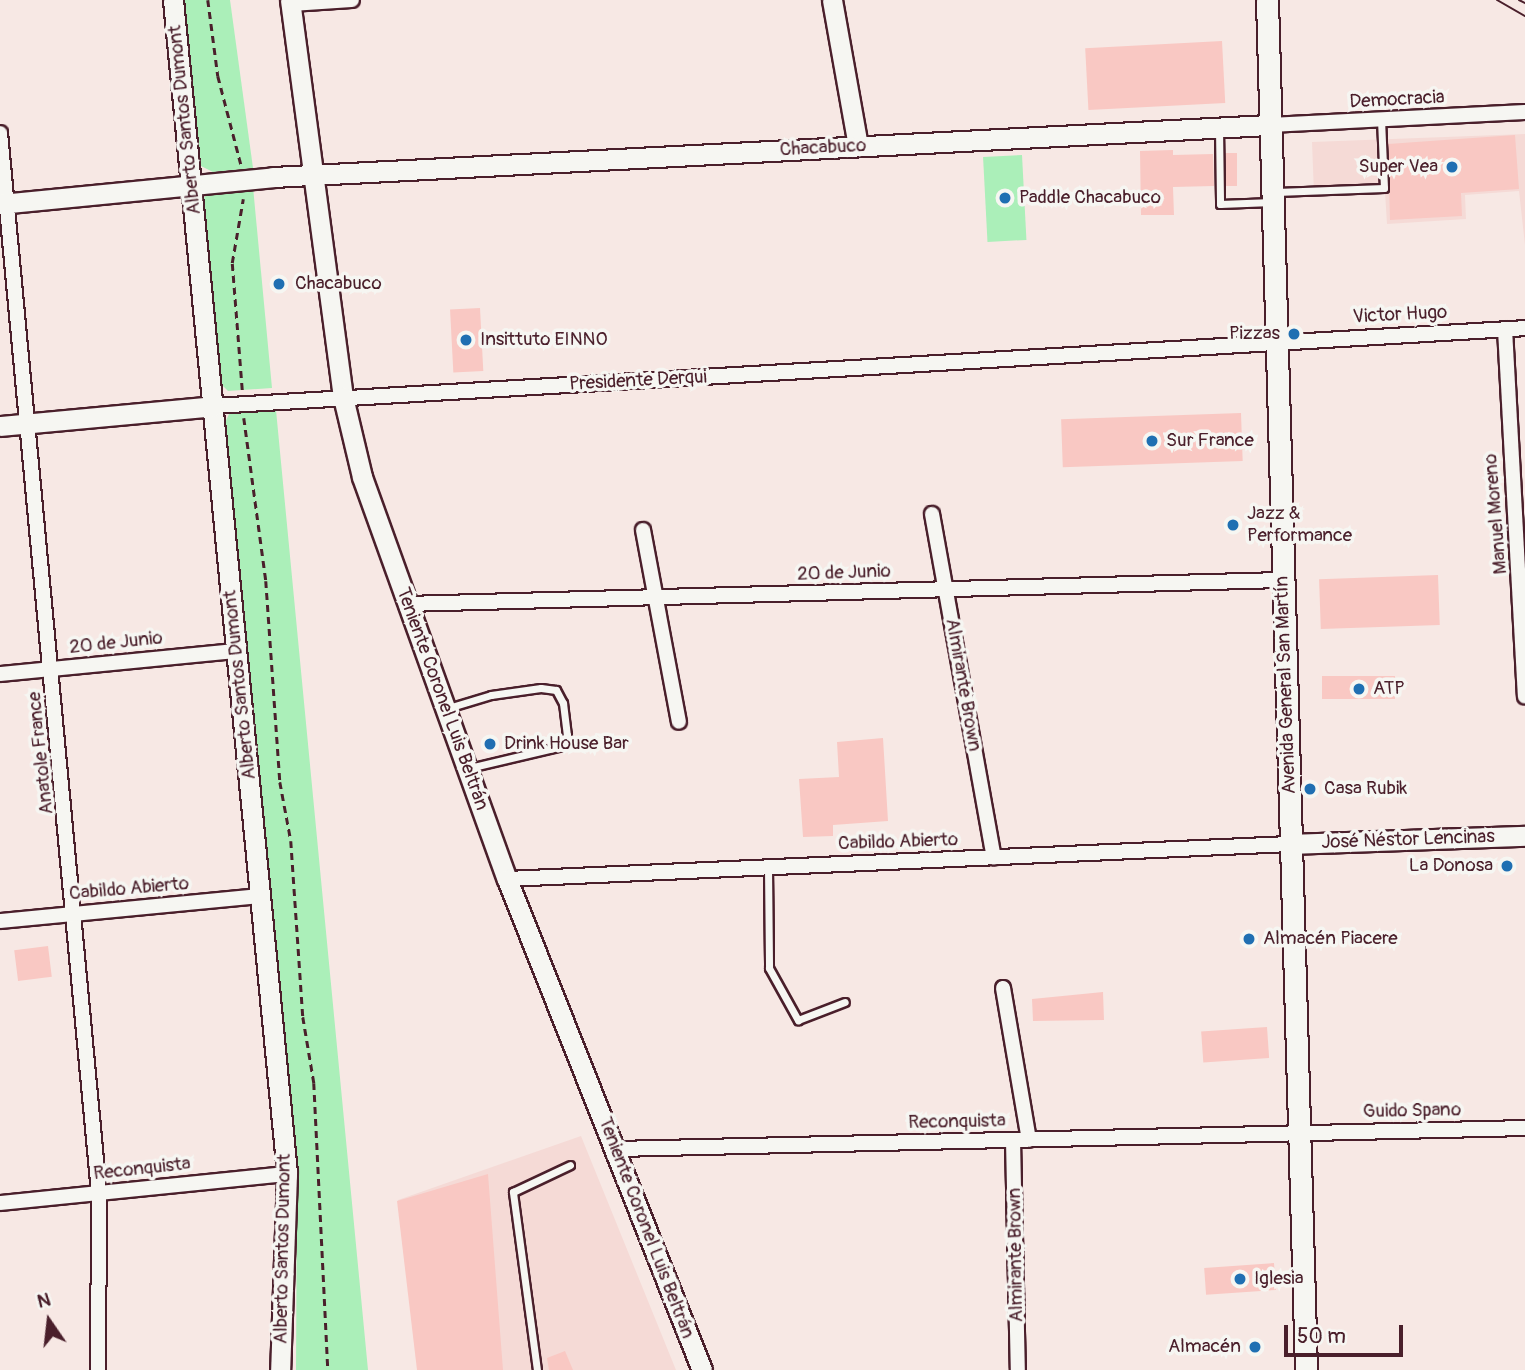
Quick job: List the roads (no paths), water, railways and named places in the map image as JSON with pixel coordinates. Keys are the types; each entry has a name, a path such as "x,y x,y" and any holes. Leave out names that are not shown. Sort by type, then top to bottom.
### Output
{"main road":[{"name":"Avenida General San Martín","path":"1267,0 1306,1370"}],"street":[{"name":"Alberto Santos Dumont","path":"173,0 287,1174 280,1370"},
{"path":"290,2 352,0"},
{"path":"832,0 858,146"},
{"name":"Teniente Coronel Luis Beltrán","path":"290,2 316,175 343,397 362,477 507,879 702,1370"},
{"name":"Democracia","path":"1270,125 1525,113"},
{"name":"Chacabuco","path":"3,204 316,175 1270,125"},
{"name":"Anatole France","path":"0,132 3,204 76,914 99,1193 98,1370"},
{"name":"Victor Hugo","path":"1276,344 1525,328"},
{"name":"Manuel Moreno","path":"1505,329 1520,486 1525,696"},
{"name":"Presidente Derqui","path":"0,426 343,397 1276,344"},
{"name":"Almirante Brown","path":"932,513 994,858"},
{"path":"643,530 679,722"},
{"name":"20 de Junio","path":"406,604 1283,580"},
{"name":"20 de Junio","path":"0,674 236,651"},
{"name":"José Néstor Lencinas","path":"1291,844 1525,836"},
{"name":"Cabildo Abierto","path":"507,879 1291,844"},
{"name":"Cabildo Abierto","path":"0,921 261,896"},
{"path":"1003,988 1029,1140"},
{"name":"Guido Spano","path":"1300,1133 1525,1128"},
{"name":"Reconquista","path":"616,1149 1300,1133"},
{"name":"Almirante Brown","path":"1013,1140 1018,1370"},
{"name":"Reconquista","path":"0,1203 287,1174"}],"lane":[{"path":"1219,127 1220,204 1384,188 1381,120"},
{"path":"446,709 491,695 541,688 556,690 563,703 567,735 562,746 468,768"},
{"path":"768,867 769,968 798,1020 845,1002"},
{"path":"537,1370 513,1192 570,1165"}],"tram line":[{"path":"1497,0 1525,16"},
{"path":"1519,0 1525,3"}],"place":[{"name":"Super Vea","path":"1452,167"},
{"name":"Paddle Chacabuco","path":"1005,198"},
{"name":"Chacabuco","path":"279,284"},
{"name":"Pizzas","path":"1294,334"},
{"name":"Insittuto EINNO","path":"466,340"},
{"name":"Sur France","path":"1152,441"},
{"name":"Jazz & Performance","path":"1233,525"},
{"name":"ATP","path":"1359,689"},
{"name":"Drink House Bar","path":"490,744"},
{"name":"Casa Rubik","path":"1310,789"},
{"name":"La Donosa","path":"1507,866"},
{"name":"Almacén Piacere","path":"1249,939"},
{"name":"Iglesia","path":"1240,1279"},
{"name":"Almacén","path":"1255,1347"}]}
